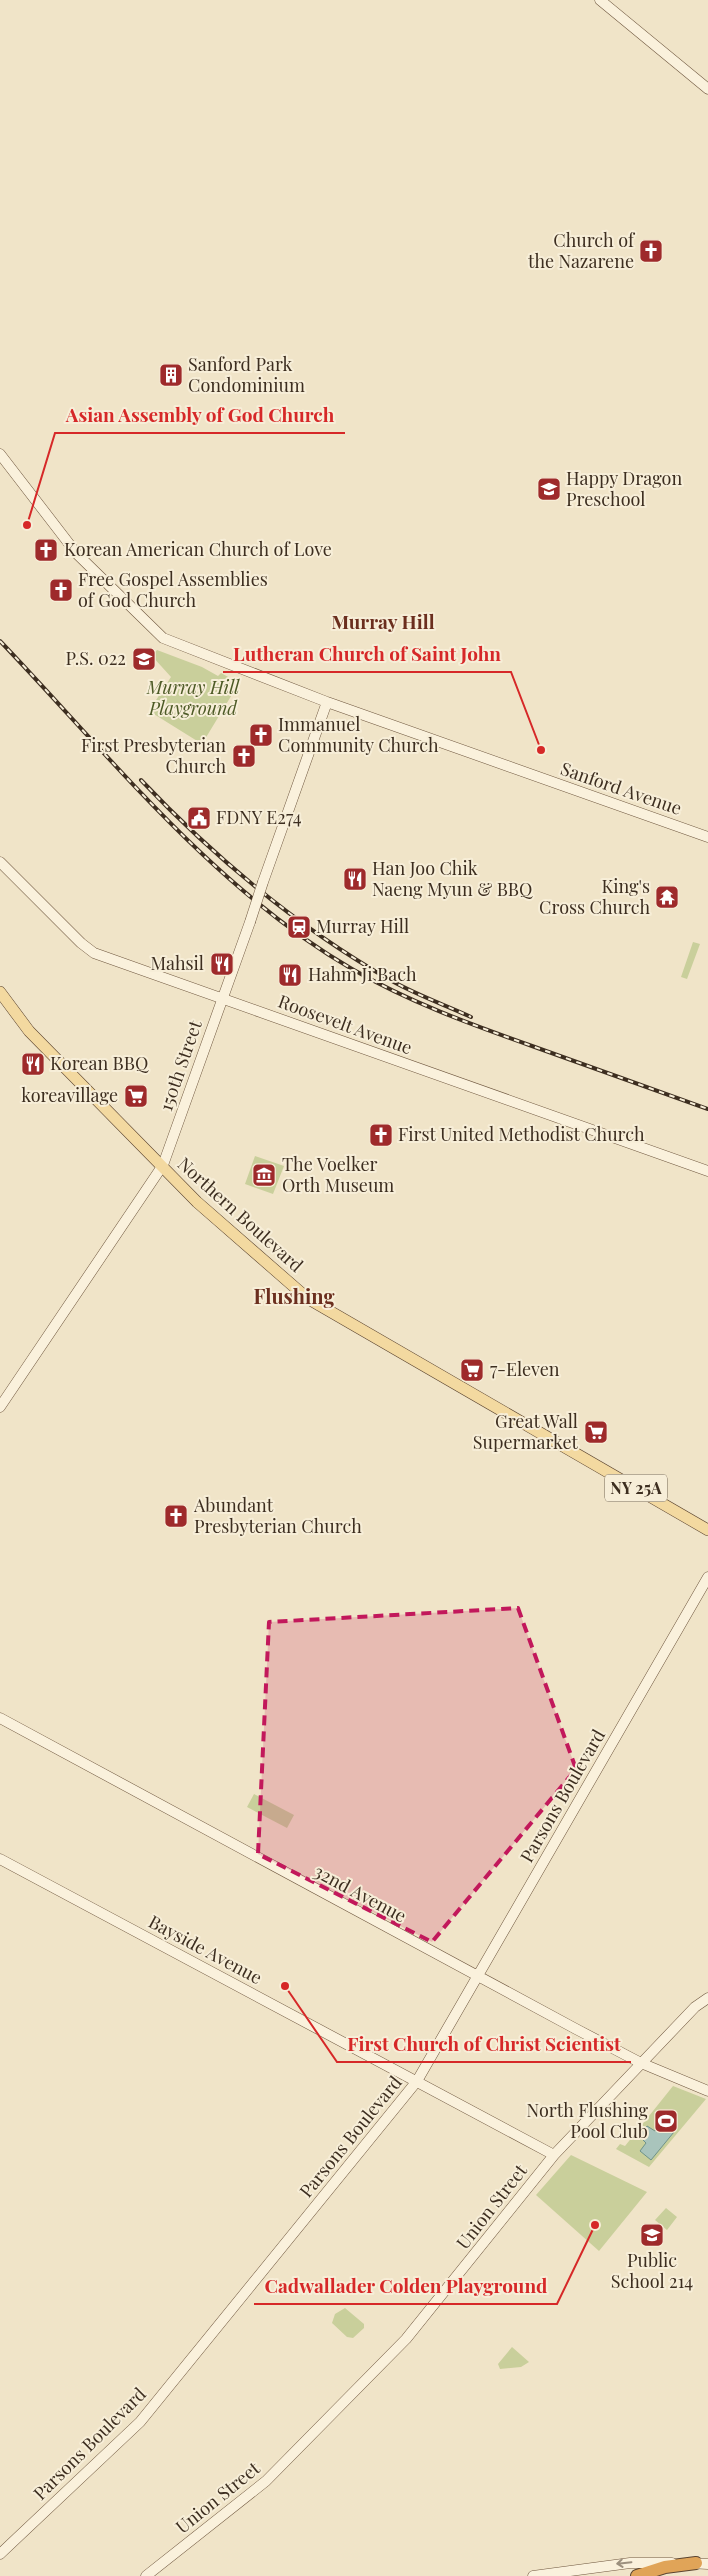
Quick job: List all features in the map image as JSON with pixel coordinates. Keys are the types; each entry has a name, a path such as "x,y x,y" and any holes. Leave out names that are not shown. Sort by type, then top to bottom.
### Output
{"highway":[{"path":"637,2576 662,2568 702,2563"}],"main road":[{"name":"Northern Boulevard","path":"0,992 30,1031 196,1202 307,1298 708,1530"}],"street":[{"path":"600,0 708,89"},
{"name":"Sanford Avenue","path":"0,454 77,554 163,638 327,702 708,837"},
{"name":"150th Street","path":"0,1407 162,1167 327,702"},
{"name":"Roosevelt Avenue","path":"0,862 81,943 94,953 708,1171"},
{"name":"Parsons Boulevard","path":"0,2554 140,2422 417,2081 708,1577"},
{"name":"32nd Avenue","path":"0,1718 641,2063 708,2091"},
{"name":"Bayside Avenue","path":"0,1859 554,2155"},
{"name":"Union Street","path":"146,2576 266,2482 406,2339 554,2155 695,2007 708,1998"},
{"path":"533,2576 630,2562 702,2563"}],"highlighted area":[{"path":"518,1608 576,1769 432,1942 258,1854 269,1622"}],"green space":[{"name":"Murray Hill Playground","path":"157,650 202,667 218,676 221,673 239,683 202,744 149,711 171,677 152,656"},
{"path":"693,942 700,944 687,979 681,977"},
{"name":"The Voelker Orth Museum","path":"255,1156 284,1166 273,1194 245,1184"},
{"path":"254,1794 294,1815 287,1828 247,1807"},
{"name":"North Flushing Pool Club","path":"673,2086 706,2099 649,2167 616,2149 620,2144 625,2146"},
{"path":"571,2155 647,2192 599,2251 536,2195"},
{"path":"666,2208 677,2217 667,2230 655,2220"},
{"path":"345,2308 364,2324 364,2328 353,2338 347,2337 332,2323 335,2314"},
{"path":"512,2347 529,2362 521,2367 500,2369 498,2364"}],"water":[{"path":"662,2124 674,2132 651,2160 640,2151 646,2143 639,2136 647,2126 655,2131"}],"railway":[{"path":"0,641 165,818 254,900 301,936 352,969 395,992 440,1012 708,1109"},
{"path":"141,780 169,809 259,890 324,938 392,981 471,1017"}],"place":[{"name":"Church of the Nazarene","path":"651,251"},
{"name":"Sanford Park Condominium","path":"171,375"},
{"name":"Happy Dragon Preschool","path":"549,489"},
{"name":"Asian Assembly of God Church","path":"27,525"},
{"name":"Korean American Church of Love","path":"46,550"},
{"name":"Free Gospel Assemblies of God Church","path":"61,590"},
{"name":"P.S. 022","path":"144,659"},
{"name":"Immanuel Community Church","path":"261,735"},
{"name":"Lutheran Church of Saint John","path":"541,750"},
{"name":"First Presbyterian Church","path":"244,756"},
{"name":"FDNY E274","path":"199,818"},
{"name":"Han Joo Chik Naeng Myun & BBQ","path":"355,879"},
{"name":"King's Cross Church","path":"667,897"},
{"name":"Murray Hill","path":"299,927"},
{"name":"Mahsil","path":"222,964"},
{"name":"Hahm Ji Bach","path":"290,975"},
{"name":"Korean BBQ","path":"33,1064"},
{"name":"koreavillage","path":"136,1096"},
{"name":"First United Methodist Church","path":"381,1135"},
{"name":"The Voelker Orth Museum","path":"264,1175"},
{"name":"7-Eleven","path":"472,1370"},
{"name":"Great Wall Supermarket","path":"596,1432"},
{"name":"Abundant Presbyterian Church","path":"176,1516"},
{"name":"First Church of Christ Scientist","path":"285,1986"},
{"name":"North Flushing Pool Club","path":"666,2121"},
{"name":"Cadwallader Colden Playground","path":"595,2225"},
{"name":"Public School 214","path":"652,2235"}],"district":[{"name":"Murray Hill","path":"383,622"},
{"name":"Flushing","path":"294,1297"}]}
